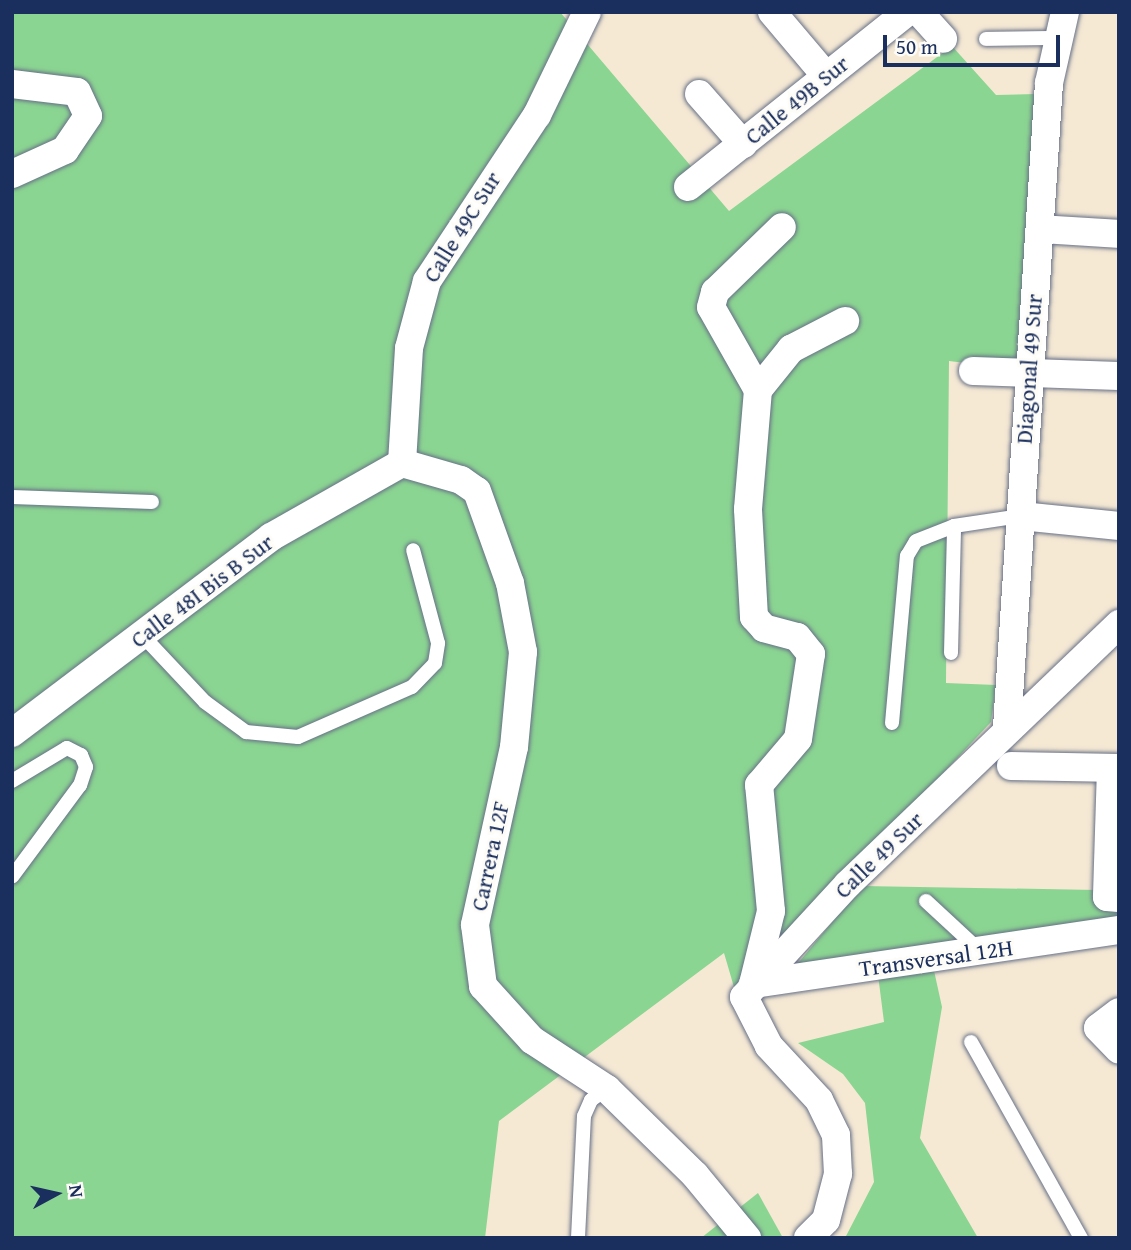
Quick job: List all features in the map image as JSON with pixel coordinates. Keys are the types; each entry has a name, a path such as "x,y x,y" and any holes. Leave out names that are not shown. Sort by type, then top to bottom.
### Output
{"street":[{"name":"Calle 49C Sur","path":"402,463 409,348 427,281 537,115 587,12"},
{"path":"772,12 826,76"},
{"name":"Calle 49B Sur","path":"688,187 906,12"},
{"path":"919,12 943,26"},
{"name":"Diagonal 49 Sur","path":"1007,727 1027,374 1049,83 1062,25"},
{"path":"12,84 77,92 88,116 65,150 12,174"},
{"path":"699,94 743,144"},
{"path":"758,390 711,307 715,292 782,227"},
{"path":"1040,229 1119,234"},
{"path":"808,1238 826,1220 838,1174 836,1135 819,1100 769,1046 744,1008 753,984 771,911 759,785 798,739 811,654 797,637 764,628 754,617 748,509 758,390 791,349 845,321"},
{"path":"972,371 1119,376"},
{"name":"Calle 48I Bis B Sur","path":"12,733 271,537 402,463"},
{"name":"Carrera 12F","path":"402,463 461,480 477,491 510,583 523,652 514,747 475,925 483,986 532,1040 607,1089 695,1175 747,1238"},
{"path":"1021,516 1119,526"},
{"name":"Calle 49 Sur","path":"753,984 1007,727 1119,624"},
{"path":"1012,766 1115,768 1113,898"},
{"name":"Transversal 12H","path":"753,984 1119,930"},
{"path":"1108,1020 1119,1050"}],"lane":[{"path":"986,39 1062,25"},
{"path":"12,498 152,502"},
{"path":"892,723 907,556 925,534 954,526 1021,516"},
{"path":"951,653 954,526"},
{"path":"142,635 205,702 246,732 298,737 412,687 435,663 438,643 412,550"},
{"path":"12,780 67,748 81,755 86,767 80,785 12,877"},
{"path":"926,901 981,951"},
{"path":"971,1042 1081,1238"},
{"path":"578,1238 584,1116 591,1100 607,1089"}],"green space":[{"path":"12,12 560,12 729,211 952,46 996,95 1036,94 1016,369 949,361 946,683 996,685 991,722 736,994 724,953 499,1121 485,1238 12,1238"},
{"path":"862,886 1097,890 1098,908 1119,909 1119,923 790,973"},
{"path":"933,966 942,1007 920,1138 978,1238 845,1238 874,1182 865,1103 843,1074 798,1043 884,1022 878,975"},
{"path":"758,1193 783,1238 701,1238"}]}
